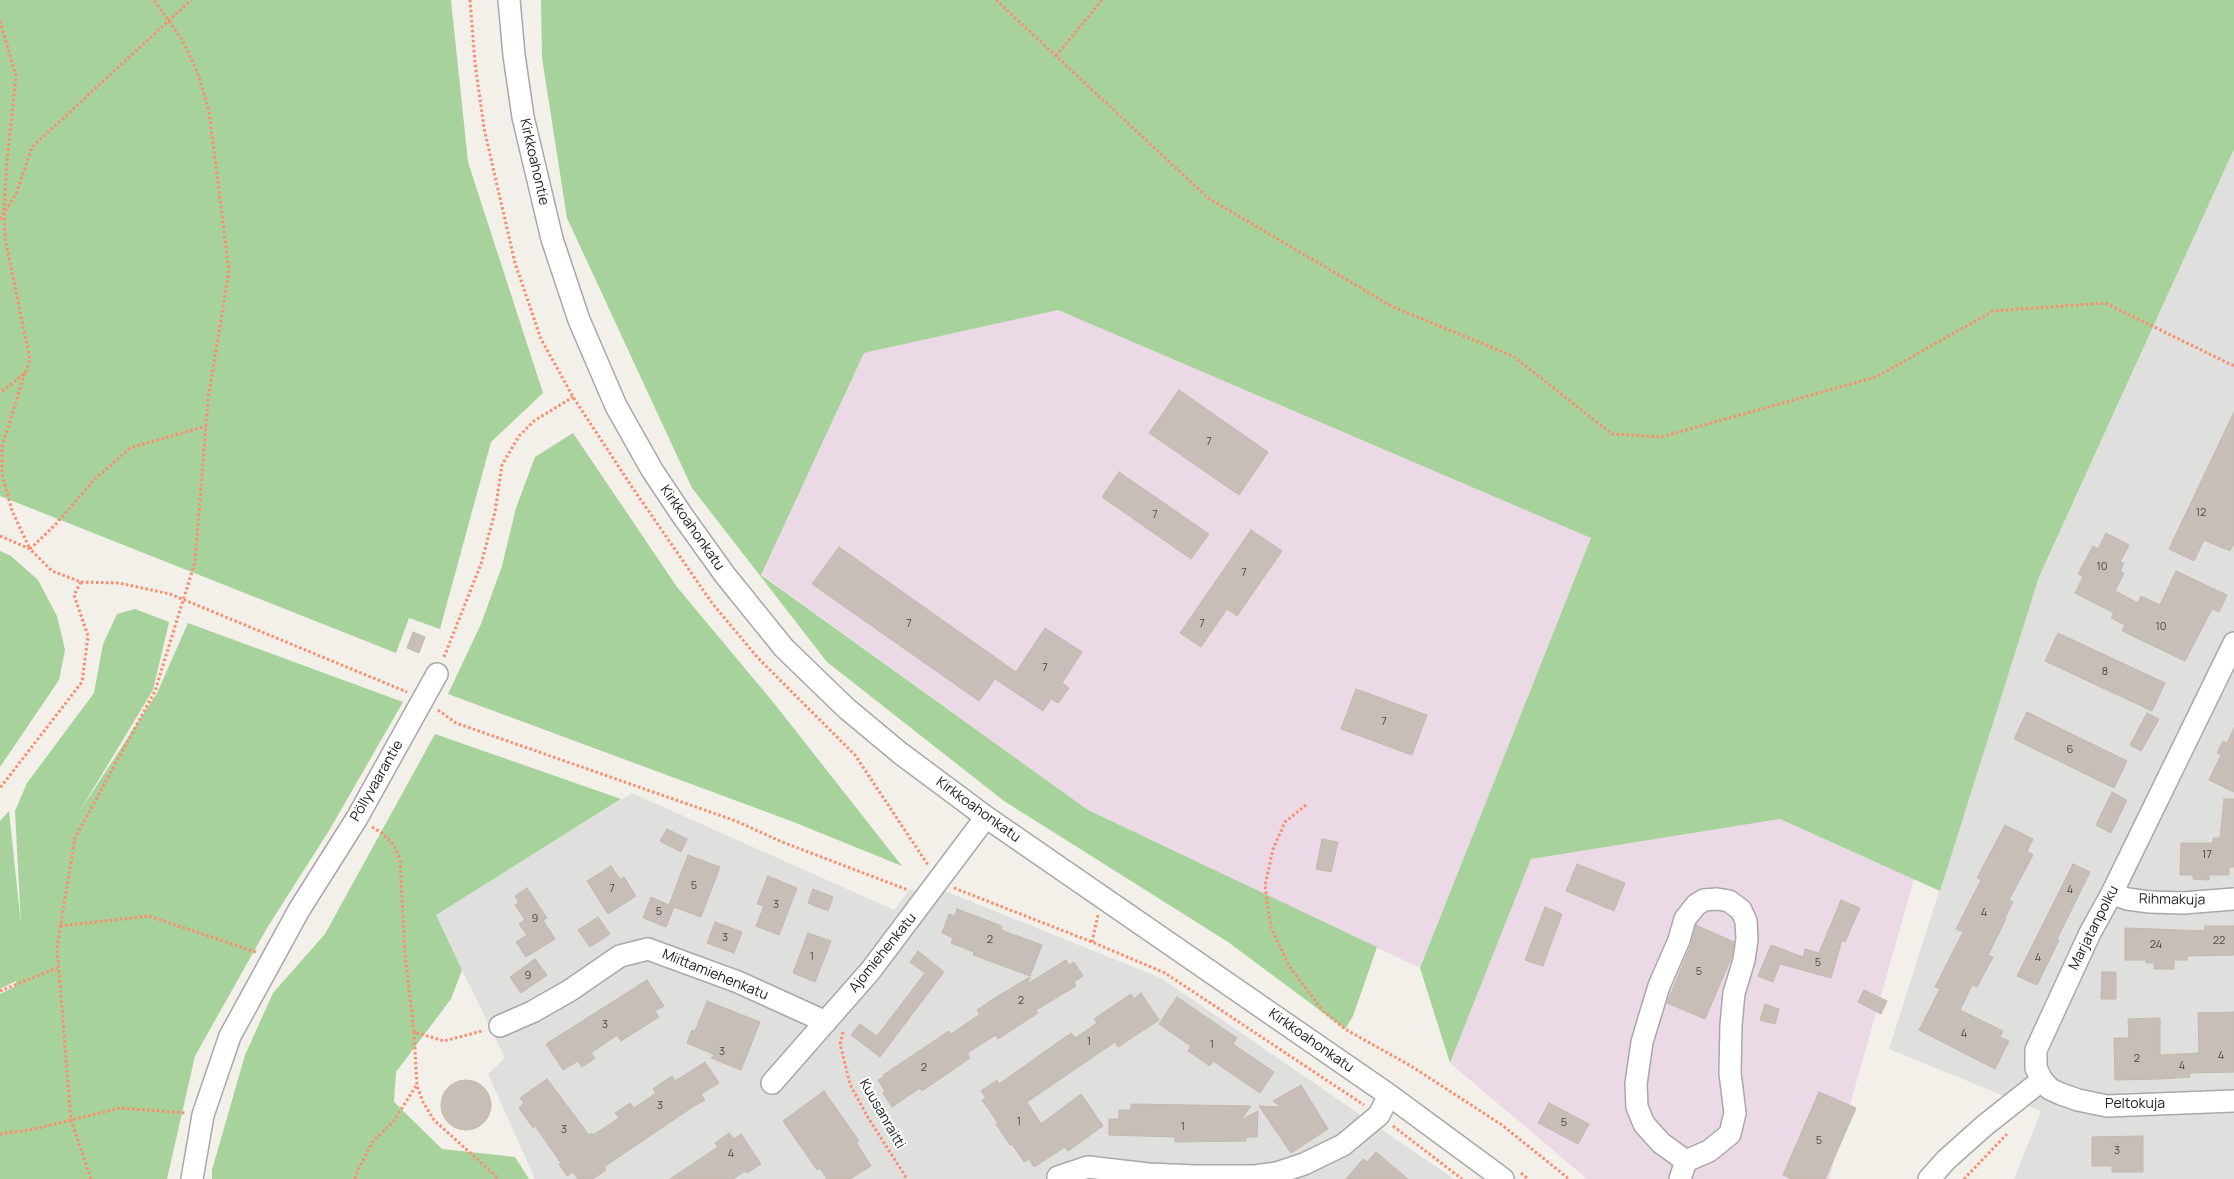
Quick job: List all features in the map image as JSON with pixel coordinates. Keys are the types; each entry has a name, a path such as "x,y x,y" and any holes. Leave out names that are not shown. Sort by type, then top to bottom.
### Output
{"street":[{"name":"Kirkkoahontie","path":"509,0 514,55 523,117 552,239 579,320"},
{"name":"Kirkkoahonkatu","path":"579,320 616,406 652,470 725,575 784,648 846,708 900,753 986,817 1389,1095 1512,1176"},
{"name":"Marjatanpolku","path":"2042,1080 2036,1068 2036,1050 2090,932 2112,893 2234,642"},
{"name":"Pöllyvaarantie","path":"192,1179 203,1115 230,1036 299,910 357,818 437,674"},
{"name":"Ajomiehenkatu","path":"772,1082 835,1026 871,970 924,902 947,888 986,817"},
{"name":"Rihmakuja","path":"2112,893 2127,899 2150,902 2184,903 2234,899"},
{"path":"1717,899 1729,901 1741,910 1746,921 1747,939 1744,960 1734,993 1731,1025 1730,1073 1735,1113 1730,1134 1683,1170 1644,1124 1637,1107 1636,1084 1642,1042 1647,1024 1659,986 1679,940 1685,919 1696,905 1704,900 1717,899"},
{"name":"Miittamiehenkatu","path":"500,1026 532,1012 620,956 648,949 738,982 835,1026"},
{"path":"1929,1179 1946,1160 1984,1126 2042,1080"},
{"name":"Peltokuja","path":"2042,1080 2050,1088 2061,1094 2106,1106 2234,1102"},
{"path":"1058,1177 1088,1167 1148,1174 1204,1176 1256,1176 1277,1173 1304,1164 1343,1145 1379,1115 1389,1095"}],"path":[{"path":"91,1179 71,1120 57,968 60,926 75,838 155,691 195,562 208,400 229,271 209,111 198,74 183,41 170,20 154,0"},
{"path":"0,219 16,194 32,147 191,0"},
{"path":"470,0 474,63 484,128 515,263 541,339 573,397 712,604 758,658 855,755 947,888 1092,942 1165,973 1379,1115 1462,1179"},
{"path":"996,0 1208,198 1393,307 1512,356 1612,434 1661,437 1876,377 1993,311 2105,303 2234,366"},
{"path":"1056,56 1102,0"},
{"path":"0,21 16,76 7,161 4,212 5,238 30,360 2,446 2,474 12,511 30,549 52,571 82,582 119,583 170,594 386,682 423,700 456,723 736,821 782,842 909,890 924,902"},
{"path":"0,393 25,373"},
{"path":"437,674 481,564 495,512 502,465 519,436 534,421 573,397"},
{"path":"30,549 55,525 93,480 130,448 206,426"},
{"path":"0,536 30,549"},
{"path":"0,788 82,682 88,636 74,595 82,582"},
{"path":"1306,805 1285,822 1273,849 1265,886 1271,927 1289,966 1323,1011 1345,1029 1411,1066 1502,1125 1569,1179"},
{"path":"357,818 382,832 394,845 400,860 404,955 414,1032 417,1086 434,1120 499,1179"},
{"path":"60,926 150,916 274,958"},
{"path":"0,991 57,968"},
{"path":"414,1032 444,1041 500,1026"},
{"name":"Kuusanraitti","path":"835,1026 850,1084 867,1116 907,1179"},
{"path":"355,1179 373,1141 393,1122 417,1086"},
{"path":"0,1134 30,1130 120,1108 203,1115"},
{"path":"1512,1176 1528,1179"}],"shaded area":[{"path":"2234,149 2234,1179 2014,1179 2041,1111 1889,1049 2039,577"},
{"path":"1058,310 1592,538 1420,968 1088,810 761,574 864,353"},
{"path":"632,793 894,910 909,890 945,891 1161,978 1454,1179 535,1179 488,1074 505,1058 435,915"},
{"path":"1780,819 1914,879 1829,1179 1587,1179 1450,1063 1531,859"}],"green space":[{"path":"0,0 451,0 468,162 543,393 491,442 440,629 409,618 396,653 0,496"},
{"path":"541,0 2234,0 2234,149 2039,577 1940,891 1780,819 1531,859 1450,1063 1420,968 1591,538 1058,310 864,353 761,575 1088,810 1377,947 1353,1016 1345,1029 1228,942 1004,801 827,662 692,488 567,218 542,58"},
{"path":"573,433 677,587 773,702 902,866 791,821 448,694 481,624 502,566 516,508 535,457"},
{"path":"0,551 11,556 38,580 57,616 65,650 59,680 0,767"},
{"path":"135,609 169,622 153,690 78,814 157,693 188,623 403,702 330,829 267,928 195,1056 167,1179 0,1179 0,994 16,986 16,981 0,989 0,821 9,811 21,925 15,811 27,783 94,693 103,644 117,614"},
{"path":"435,734 621,799 436,915 462,970 451,999 396,1072 394,1102 442,1149 515,1157 529,1179 212,1179 212,1170 245,1055 273,993 325,934"}],"building":[{"path":"1179,390 1268,452 1239,495 1149,433"},
{"path":"2234,412 2234,543 2230,551 2204,540 2194,561 2169,549"},
{"path":"1119,472 1209,534 1191,559 1102,497"},
{"path":"1251,530 1282,551 1237,616 1227,609 1201,647 1180,633"},
{"path":"2106,533 2129,545 2120,562 2124,563 2120,571 2124,573 2115,591 2138,603 2141,596 2160,605 2176,571 2227,595 2219,612 2212,609 2185,661 2122,631 2125,625 2111,618 2114,613 2075,593 2083,577 2078,574 2093,546 2098,549"},
{"path":"839,547 1016,672 1045,628 1082,652 1062,683 1069,688 1058,703 1051,699 1043,711 995,679 979,701 812,584"},
{"path":"413,632 425,637 419,653 407,648"},
{"path":"2058,633 2165,683 2152,711 2045,661"},
{"path":"1356,689 1427,715 1412,755 1341,729"},
{"path":"2027,712 2127,761 2114,788 2014,739"},
{"path":"2147,713 2159,719 2141,751 2130,745"},
{"path":"2234,728 2234,792 2209,780 2221,755 2217,753 2223,741 2227,743"},
{"path":"2112,792 2127,800 2111,833 2096,825"},
{"path":"2224,799 2234,799 2234,867 2229,867 2229,875 2209,875 2209,880 2193,879 2193,875 2180,875 2181,843 2213,843 2213,838 2220,838"},
{"path":"2005,825 2033,839 2027,851 2033,855 2009,900 2013,902 1988,955 1993,957 1977,987 1972,985 1960,1010 2003,1031 2000,1037 2009,1041 1995,1069 1919,1030 1940,989 1935,987 1963,932 1956,929 1981,880 1977,878"},
{"path":"667,829 687,839 681,852 660,841"},
{"path":"1322,839 1338,842 1331,872 1316,869"},
{"path":"688,855 720,867 701,917 674,907 666,927 643,918 651,897 669,905"},
{"path":"1577,864 1625,883 1614,911 1566,891"},
{"path":"2073,864 2090,872 2037,985 2017,976"},
{"path":"611,866 620,879 624,877 636,896 608,914 587,881"},
{"path":"768,876 797,888 779,935 756,926 764,906 757,904"},
{"path":"527,888 547,918 543,920 555,939 526,957 516,942 527,935 519,924 525,920 515,905 519,903 515,896"},
{"path":"813,889 833,897 828,911 808,903"},
{"path":"1841,900 1860,908 1845,942 1842,940 1831,978 1780,964 1773,982 1758,976 1771,945 1803,957 1805,949 1819,953"},
{"path":"1545,907 1562,914 1543,966 1525,960"},
{"path":"957,909 1002,926 1001,930 1042,945 1030,976 973,955 974,952 951,943 953,938 942,933 949,914 955,916"},
{"path":"598,917 610,934 590,947 578,930"},
{"path":"715,922 742,932 734,953 707,943"},
{"path":"1696,925 1734,942 1732,956 1705,1019 1667,1003 1691,945"},
{"path":"2205,926 2234,926 2234,955 2187,956 2187,960 2174,960 2174,969 2154,969 2154,963 2146,963 2146,960 2125,960 2125,928 2205,931"},
{"path":"808,933 831,941 815,982 793,973"},
{"path":"918,951 944,972 880,1057 851,1035 860,1024 877,1036 925,973 910,962"},
{"path":"535,959 547,975 521,993 510,977"},
{"path":"1066,960 1069,965 1074,962 1083,976 1074,982 1076,986 1036,1010 1038,1013 998,1039 996,1035 967,1053 970,1058 922,1091 920,1088 892,1107 883,1093 885,1091 878,1080 884,1077 883,1075 949,1031 951,1034 980,1014 977,1010 993,999 1030,977 1027,984"},
{"path":"2102,972 2116,972 2116,999 2101,999"},
{"path":"647,980 664,1006 655,1011 659,1017 621,1041 617,1035 591,1053 595,1058 582,1067 578,1061 563,1070 546,1044"},
{"path":"1864,990 1887,1001 1881,1014 1858,1002"},
{"path":"1141,993 1159,1020 1118,1047 1115,1042 1027,1102 1041,1124 1081,1094 1103,1126 1068,1151 1065,1147 1034,1167 1029,1159 1024,1162 996,1124 998,1123 982,1100 986,1098 981,1091 997,1080 999,1084 1071,1033 1075,1038 1097,1023 1094,1019 1131,994 1134,999"},
{"path":"1177,997 1237,1038 1233,1044 1274,1072 1260,1093 1213,1061 1210,1066 1188,1051 1191,1046 1159,1024"},
{"path":"707,1001 760,1022 741,1070 711,1058 715,1055 687,1043 692,1030 695,1031"},
{"path":"1765,1004 1779,1009 1775,1024 1760,1020"},
{"path":"2234,1012 2234,1072 2189,1073 2190,1077 2115,1080 2114,1038 2129,1038 2128,1019 2160,1018 2160,1055 2199,1053 2198,1013"},
{"path":"705,1062 719,1083 701,1094 705,1100 604,1167 606,1170 593,1179 578,1179 573,1172 567,1176 559,1164 561,1163 535,1126 533,1128 519,1108 524,1103 520,1098 547,1079 589,1135 592,1133 593,1135 619,1118 615,1113 630,1103 634,1108 656,1093 653,1089 672,1076 675,1081"},
{"path":"461,1080 471,1080 484,1087 491,1100 491,1110 484,1123 471,1130 461,1130 452,1126 445,1119 441,1110 441,1100 445,1091 452,1084"},
{"path":"1301,1085 1328,1129 1291,1153 1259,1106 1281,1107 1273,1101"},
{"path":"824,1091 859,1141 856,1142 871,1166 850,1179 827,1179 820,1168 817,1170 783,1121"},
{"path":"1819,1092 1856,1108 1825,1179 1792,1179 1783,1175"},
{"path":"1549,1103 1589,1124 1578,1144 1538,1123"},
{"path":"1131,1104 1251,1106 1241,1120 1258,1111 1257,1137 1246,1137 1246,1141 1175,1142 1175,1137 1109,1135 1109,1119 1119,1119 1119,1110 1131,1110"},
{"path":"729,1133 734,1139 741,1134 761,1164 733,1179 670,1179 718,1147 715,1143"},
{"path":"2143,1136 2143,1172 2112,1172 2112,1166 2092,1166 2092,1137"},
{"path":"1376,1152 1408,1179 1346,1179 1363,1159 1367,1162"}]}
